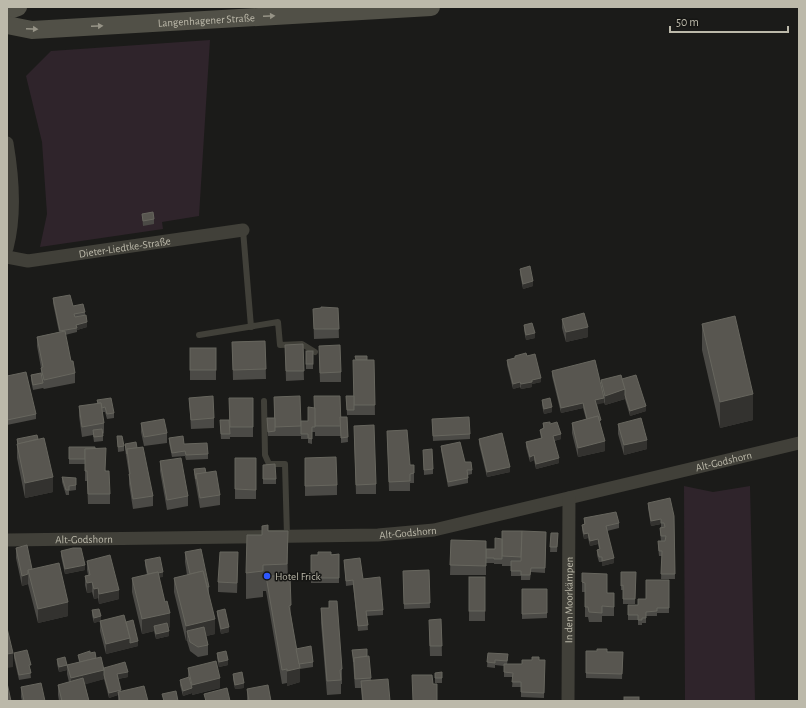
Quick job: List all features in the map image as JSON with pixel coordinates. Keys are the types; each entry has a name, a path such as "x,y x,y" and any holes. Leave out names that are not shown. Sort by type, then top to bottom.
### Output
{"main road":[{"path":"7,11 18,7"},
{"name":"Langenhagener Straße","path":"7,25 32,30 431,7"}],"street":[{"path":"7,143 12,180 12,210 7,248"},
{"name":"Dieter-Liedtke-Straße","path":"7,257 28,261 243,230"},
{"name":"Alt-Godshorn","path":"7,540 378,535 434,530 799,443"},
{"name":"In den Moorkämpen","path":"568,701 569,498"}],"lane":[{"path":"243,230 251,327"},
{"path":"199,335 278,322 280,345 302,344 315,352"},
{"path":"264,401 265,455 269,464 285,464 287,536"}],"shaded area":[{"path":"210,40 199,216 162,222 163,229 40,247 47,214 42,142 26,76 51,51"},
{"path":"684,486 713,492 750,486 755,701 685,701"}],"building":[{"path":"153,212 154,219 143,221 142,214"},
{"path":"530,266 533,281 523,284 520,269"},
{"path":"70,295 73,306 83,304 85,312 74,314 75,317 86,315 87,322 76,325 77,328 60,331 53,298"},
{"path":"321,307 338,308 339,329 314,329 313,309"},
{"path":"584,313 588,327 566,332 562,319"},
{"path":"735,316 753,394 720,402 702,324"},
{"path":"532,323 535,333 526,335 524,325"},
{"path":"65,331 75,373 44,380 37,337"},
{"path":"265,341 266,369 233,370 232,342"},
{"path":"303,344 304,371 286,371 285,345"},
{"path":"340,345 341,372 320,373 319,346"},
{"path":"190,348 216,348 216,370 190,370"},
{"path":"306,351 313,351 313,364 306,364"},
{"path":"526,353 527,356 535,354 541,378 532,380 532,382 521,384 520,382 513,384 507,360"},
{"path":"355,356 367,356 367,360 356,360"},
{"path":"353,360 374,360 375,405 354,405"},
{"path":"595,360 604,398 595,400 601,420 599,421 598,416 587,419 583,403 561,408 552,371"},
{"path":"26,372 36,414 7,420 7,376"},
{"path":"41,373 43,383 33,385 31,375"},
{"path":"621,375 625,389 605,396 601,380"},
{"path":"636,375 646,406 630,411 622,379"},
{"path":"213,396 214,418 191,420 189,398"},
{"path":"300,396 301,426 275,427 274,397"},
{"path":"314,396 340,396 341,426 315,426"},
{"path":"346,396 354,396 354,410 347,410"},
{"path":"111,398 114,413 107,414 105,407 102,408 101,403 98,403 97,400"},
{"path":"229,398 253,398 253,427 230,427"},
{"path":"550,398 552,407 544,409 542,400"},
{"path":"101,403 104,423 82,427 79,406"},
{"path":"308,407 315,408 315,427 312,427 312,439 308,438 308,434 301,434 301,421 308,421"},
{"path":"598,416 605,441 578,448 572,423"},
{"path":"340,417 347,417 348,437 341,438"},
{"path":"469,417 470,434 433,436 432,419"},
{"path":"267,418 275,418 275,431 268,432"},
{"path":"641,418 647,440 624,445 618,424"},
{"path":"164,419 167,433 144,437 141,423"},
{"path":"220,420 229,420 230,434 221,434"},
{"path":"550,422 550,424 557,422 561,434 553,436 559,458 536,464 534,455 530,457 526,442 542,438 540,430 544,428 543,423"},
{"path":"374,425 376,484 356,485 354,426"},
{"path":"102,429 103,436 94,437 93,430"},
{"path":"407,430 410,465 414,465 414,473 410,474 410,481 389,482 387,431"},
{"path":"502,433 510,467 487,472 479,439"},
{"path":"37,435 38,439 18,444 17,439"},
{"path":"117,436 122,436 124,446 118,447"},
{"path":"183,436 184,444 207,443 208,454 186,455 185,451 172,453 169,438"},
{"path":"44,438 53,477 25,483 17,444"},
{"path":"136,442 137,448 127,449 127,454 125,444"},
{"path":"460,442 465,462 471,462 472,470 467,470 468,478 448,482 441,446"},
{"path":"69,447 95,447 95,449 85,449 85,459 69,459"},
{"path":"143,447 153,496 133,499 127,449"},
{"path":"106,448 105,471 109,471 110,494 88,494 87,471 85,471 85,449"},
{"path":"432,449 433,469 424,470 423,450"},
{"path":"336,457 337,485 305,486 305,458"},
{"path":"181,458 188,496 167,500 160,461"},
{"path":"235,458 256,458 256,490 235,489"},
{"path":"275,464 276,479 263,479 263,465"},
{"path":"205,468 206,473 196,474 196,479 194,469"},
{"path":"216,471 220,495 200,498 196,474"},
{"path":"62,477 76,478 76,485 69,486 69,490 66,490"},
{"path":"670,498 674,516 675,574 661,574 662,551 659,551 658,541 665,541 666,536 661,536 660,528 665,527 664,523 661,523 661,519 651,521 648,503"},
{"path":"616,512 619,523 606,526 614,558 602,561 602,557 599,557 597,550 600,549 598,539 590,541 588,533 584,534 582,525 585,524 584,518"},
{"path":"268,525 268,531 288,531 287,564 263,565 263,571 246,573 247,535 262,535 262,526"},
{"path":"502,531 522,531 521,557 502,556"},
{"path":"522,531 546,532 545,568 531,568 530,575 521,575 521,571 511,571 511,561 521,561"},
{"path":"551,533 558,533 557,547 550,547"},
{"path":"495,538 502,539 502,559 486,558 486,549 495,549"},
{"path":"451,540 486,541 486,566 450,565"},
{"path":"27,545 32,569 28,570 28,574 22,576 16,548"},
{"path":"81,548 85,565 65,569 61,551"},
{"path":"201,549 209,587 207,587 203,571 190,574 185,552"},
{"path":"220,552 238,552 237,583 218,582"},
{"path":"318,552 331,552 331,555 339,554 339,578 311,578 311,555 318,555"},
{"path":"110,555 119,590 99,594 98,588 94,589 92,582 87,583 85,576 90,575 87,561"},
{"path":"160,557 163,572 148,574 145,560"},
{"path":"360,558 363,579 380,577 383,610 366,611 368,625 358,626 353,580 346,581 344,560"},
{"path":"59,563 68,602 38,609 28,570"},
{"path":"429,570 430,603 404,604 403,571"},
{"path":"203,571 215,619 186,626 174,578"},
{"path":"158,572 165,602 167,601 170,613 142,619 132,578"},
{"path":"621,572 636,572 635,599 623,599"},
{"path":"582,573 607,574 607,593 614,593 614,607 602,606 602,613 589,612 588,607 585,607 585,583 582,582"},
{"path":"266,576 290,576 291,605 289,606 300,668 287,671 287,669 282,670"},
{"path":"469,577 485,577 485,611 469,611"},
{"path":"646,580 669,580 669,608 657,608 657,611 646,612 646,618 638,620 638,615 628,615 628,605 638,605 638,599 646,599"},
{"path":"522,589 547,589 547,613 522,614"},
{"path":"329,601 337,601 342,669 340,670 341,680 327,681 321,608 329,608"},
{"path":"99,609 101,616 94,618 92,610"},
{"path":"225,609 229,627 221,629 217,611"},
{"path":"124,615 130,638 106,644 100,621"},
{"path":"441,619 442,646 430,646 429,620"},
{"path":"133,620 138,641 130,643 126,622"},
{"path":"167,623 169,631 156,634 154,626"},
{"path":"204,627 208,645 198,647 190,642 187,631"},
{"path":"7,628 13,653 7,654"},
{"path":"311,646 313,662 299,664 296,649"},
{"path":"367,649 367,656 354,658 354,662 352,650"},
{"path":"597,649 607,649 607,652 623,652 622,674 586,673 586,651 597,651"},
{"path":"27,650 31,665 29,665 31,673 19,675 14,653"},
{"path":"90,651 90,653 95,652 96,658 80,662 78,655"},
{"path":"226,651 228,660 219,662 217,653"},
{"path":"488,653 508,654 507,661 495,660 495,663 487,662"},
{"path":"369,656 371,678 355,679 354,658"},
{"path":"65,657 67,665 59,667 57,659"},
{"path":"101,657 104,670 71,678 67,665"},
{"path":"532,657 539,657 539,660 545,660 544,693 521,692 521,682 512,682 513,673 504,672 504,664 522,664 522,660 532,660"},
{"path":"216,661 220,678 192,685 188,668"},
{"path":"125,662 128,672 117,674 121,690 109,693 104,675 104,668"},
{"path":"242,672 244,683 235,685 233,674"},
{"path":"442,672 442,678 435,678 435,673"},
{"path":"412,675 432,675 433,684 437,684 437,701 413,701"},
{"path":"189,677 192,688 183,691 180,680"},
{"path":"83,678 89,701 62,701 58,685"},
{"path":"388,679 390,701 363,701 361,681"},
{"path":"7,683 11,701 7,701"},
{"path":"41,683 45,701 24,701 21,687"},
{"path":"268,685 271,701 249,701 247,689"},
{"path":"144,686 148,701 120,701 118,692"},
{"path":"227,688 230,701 206,701 204,694"},
{"path":"176,691 178,701 164,701 162,694"},
{"path":"624,697 639,697 639,701 624,701"}],"place":[{"name":"Hotel Frick","path":"267,576"}]}
